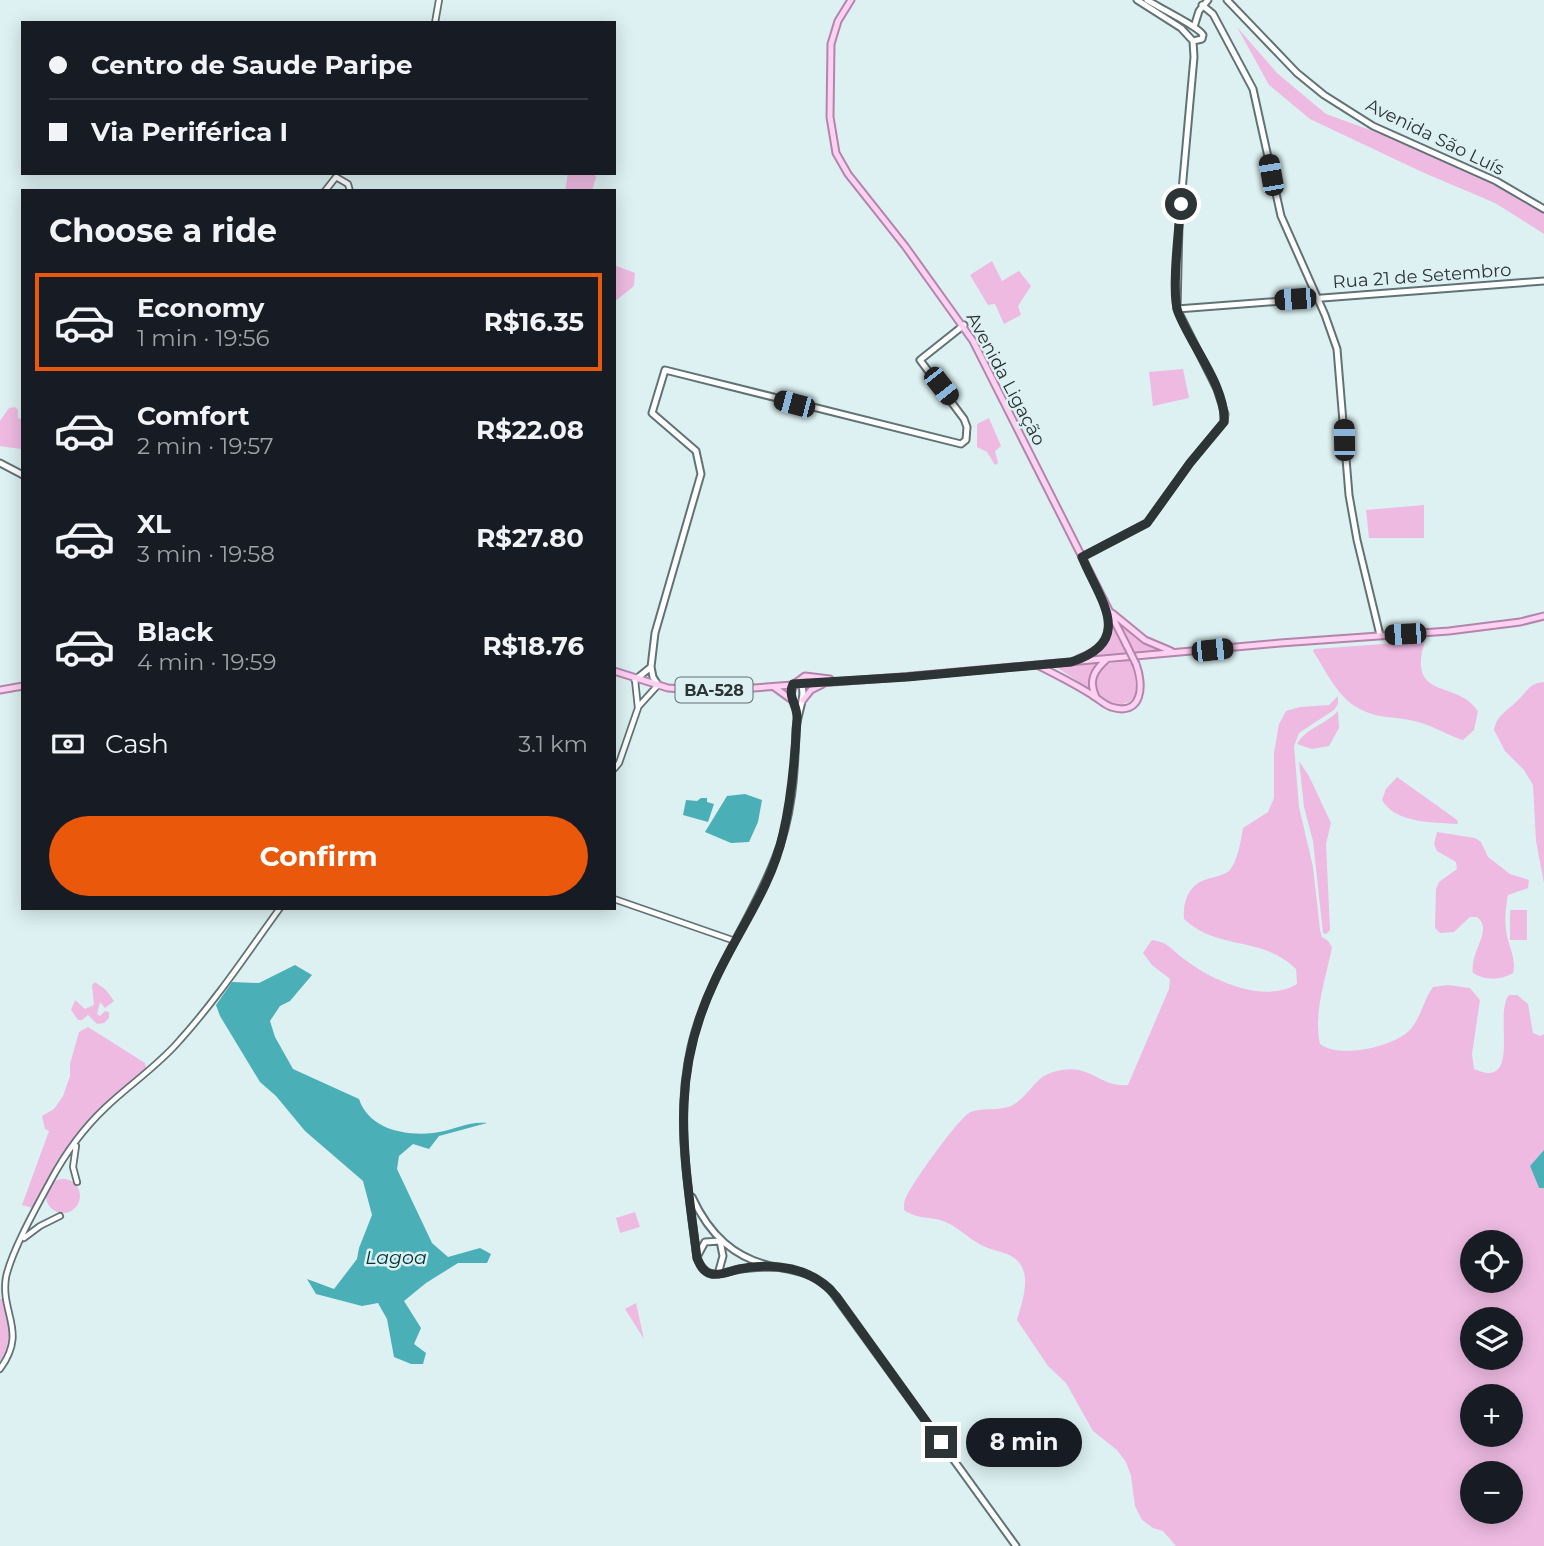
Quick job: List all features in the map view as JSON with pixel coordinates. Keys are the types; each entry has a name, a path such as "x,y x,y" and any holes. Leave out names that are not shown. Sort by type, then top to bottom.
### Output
{"main road":[{"name":"Avenida Ligação","path":"851,0 838,21 830,49 830,117 836,153 848,174 964,325 982,356 1136,664 1141,685 1139,696 1133,705 1114,708 1056,673 1036,665"},
{"path":"1137,0 1197,41"},
{"path":"1082,557 1147,523 1190,463 1224,422 1223,405 1217,389 1177,309 1179,225 1194,57 1197,41 1203,37 1203,32 1147,0"},
{"path":"1194,27 1202,5 1208,0"},
{"name":"Avenida São Luís","path":"1227,0 1297,73 1324,95 1373,126 1496,181 1544,209"},
{"path":"1202,5 1213,15 1249,80 1256,100 1281,216 1337,349 1349,495 1380,635"},
{"name":"Rua 21 de Setembro","path":"1177,309 1544,281"},
{"path":"658,685 651,667 657,628 701,474 696,451 652,413 665,370 961,444 965,441 967,427 964,419 920,360 964,325"},
{"path":"0,463 21,474"},
{"path":"1108,608 1128,628 1159,650 1179,652 1459,630 1544,616"},
{"path":"1071,662 1100,648 1108,631 1108,608"},
{"name":"BA-528","path":"616,672 635,680 696,691 1107,659 1159,650"},
{"path":"1096,697 1092,687 1093,676 1107,659"},
{"path":"635,680 651,667"},
{"path":"797,711 790,692 793,684 805,676 840,681"},
{"path":"776,1267 743,1268 718,1274 706,1271 697,1258 682,1106 691,1045 715,981 757,901 782,842 793,782 797,711 814,687 840,681"},
{"path":"801,683 804,690 803,700"},
{"path":"0,690 21,686"},
{"path":"771,686 781,690 792,700"},
{"path":"688,1187 704,1220 720,1241 739,1255 803,1272 830,1289 1016,1546"},
{"path":"697,1258 705,1242 720,1241"},
{"path":"718,1274 723,1256 720,1241"}],"street":[{"path":"435,21 439,0"},
{"path":"326,189 333,178 338,177 348,184 349,189"},
{"path":"635,680 638,708"},
{"path":"616,767 638,708 658,685"},
{"path":"635,688 643,694 653,692"},
{"path":"616,900 735,941"},
{"path":"0,1369 8,1356 13,1338 5,1294 6,1275 51,1180 98,1114 152,1069 182,1039 279,910"},
{"path":"77,1141 72,1161 77,1182"},
{"path":"21,1241 40,1226 60,1216"}],"shaded area":[{"path":"1237,27 1277,73 1326,114 1453,160 1544,210 1544,234 1495,203 1310,119 1269,85"},
{"path":"568,175 596,177 593,189 565,189"},
{"path":"992,261 1002,281 1019,271 1031,286 1018,306 1021,315 1004,324 995,304 988,305 970,275"},
{"path":"616,266 635,273 634,286 616,300"},
{"path":"1183,369 1189,398 1153,406 1149,372"},
{"path":"15,407 18,410 18,418 21,419 21,449 0,446 0,421 9,408"},
{"path":"989,418 1001,446 995,451 998,463 995,465 987,452 977,447 977,424"},
{"path":"1424,505 1424,538 1369,538 1366,510"},
{"path":"1111,623 1127,653 1090,657 1106,643"},
{"path":"1119,623 1159,650 1134,653"},
{"path":"1425,641 1421,660 1422,673 1428,681 1469,701 1478,711 1474,730 1463,740 1424,724 1371,714 1359,709 1341,694 1313,651 1314,649"},
{"path":"1131,660 1137,680 1136,697 1120,704 1106,701 1097,689 1097,672 1106,664"},
{"path":"1096,663 1089,677 1089,689 1055,666"},
{"path":"1544,682 1544,883 1536,841 1533,785 1524,770 1505,751 1494,730 1500,717 1528,689 1534,684"},
{"path":"1338,696 1338,704 1334,710 1299,733 1294,746 1299,807 1313,867 1320,930 1322,937 1332,947 1319,1008 1320,1044 1340,1051 1352,1051 1391,1042 1413,1026 1433,987 1448,985 1470,988 1480,1000 1472,1054 1474,1069 1489,1073 1498,1069 1504,1047 1505,1005 1509,995 1517,995 1528,1004 1533,1033 1540,1036 1544,1034 1544,1150 1530,1166 1539,1188 1544,1188 1544,1546 1176,1546 1163,1531 1142,1520 1135,1506 1126,1462 1117,1450 1093,1431 1066,1383 1048,1366 1017,1320 1025,1282 1021,1266 1016,1259 981,1245 946,1222 917,1216 904,1210 908,1193 924,1168 969,1113 1011,1106 1040,1079 1062,1070 1081,1071 1110,1083 1128,1085 1169,989 1170,979 1152,965 1143,953 1152,940 1166,945 1209,975 1239,987 1269,992 1284,990 1297,984 1296,969 1283,958 1269,951 1211,936 1197,929 1184,919 1184,908 1189,892 1197,884 1229,871 1237,856 1243,828 1268,812 1274,798 1274,753 1279,724 1286,711 1329,705"},
{"path":"1338,711 1339,728 1329,746 1312,749 1297,744 1305,734"},
{"path":"1299,761 1331,823 1326,844 1330,930 1326,934 1323,933 1313,841 1304,807"},
{"path":"1397,777 1457,820 1458,824 1406,818 1388,808 1382,800 1386,789"},
{"path":"1437,832 1475,838 1481,842 1488,857 1510,874 1529,880 1528,888 1508,895 1506,929 1514,964 1513,973 1508,976 1493,979 1473,973 1474,957 1483,928 1477,917 1470,917 1454,932 1440,933 1435,928 1436,889 1439,882 1457,869 1456,862 1437,851 1434,844"},
{"path":"1510,910 1527,910 1527,940 1510,940"},
{"path":"95,982 106,990 114,1001 105,1008 100,1002 97,1014 100,1016 105,1011 109,1012 109,1018 104,1023 97,1024 88,1015 78,1020 71,1010 75,1000 85,1009 94,1005 92,985"},
{"path":"88,1027 145,1063 146,1068 90,1118 33,1208 22,1205 49,1131 45,1129 42,1116 54,1109 63,1096 79,1032"},
{"path":"63,1179 75,1184 80,1196 75,1208 63,1213 51,1208 46,1196 51,1184"},
{"path":"635,1212 640,1227 620,1233 616,1218"},
{"path":"0,1299 4,1299 9,1331 7,1346 0,1362"},
{"path":"636,1303 644,1339 625,1309"}],"water":[{"path":"745,794 762,800 758,822 749,842 731,843 705,832 727,796"},
{"path":"707,798 707,802 714,804 708,822 683,815 686,800 697,801"},
{"name":"Lagoa","path":"295,965 312,975 290,1001 280,1006 270,1021 275,1037 293,1069 359,1099 364,1109 379,1124 399,1131 433,1133 473,1123 487,1123 439,1136 429,1149 413,1144 399,1156 397,1169 432,1243 448,1257 480,1248 491,1254 487,1263 458,1263 404,1301 421,1328 414,1344 426,1353 423,1364 411,1364 394,1357 387,1319 378,1303 362,1306 316,1294 307,1279 334,1289 357,1259 372,1215 363,1181 305,1131 276,1096 260,1082 216,1005 232,982 259,983"},
{"path":"1544,1150 1544,1188 1539,1188 1530,1166"}],"route":[{"path":"941,1442 836,1296 818,1279 797,1270 776,1267 743,1268 715,1274 709,1273 700,1265 688,1187 682,1116 691,1045 715,981 757,901 782,842 793,782 797,711 790,696 793,684 1071,662 1095,652 1103,643 1109,625 1108,608 1082,557 1147,523 1190,463 1224,422 1225,414 1217,389 1177,309 1181,204"}]}
